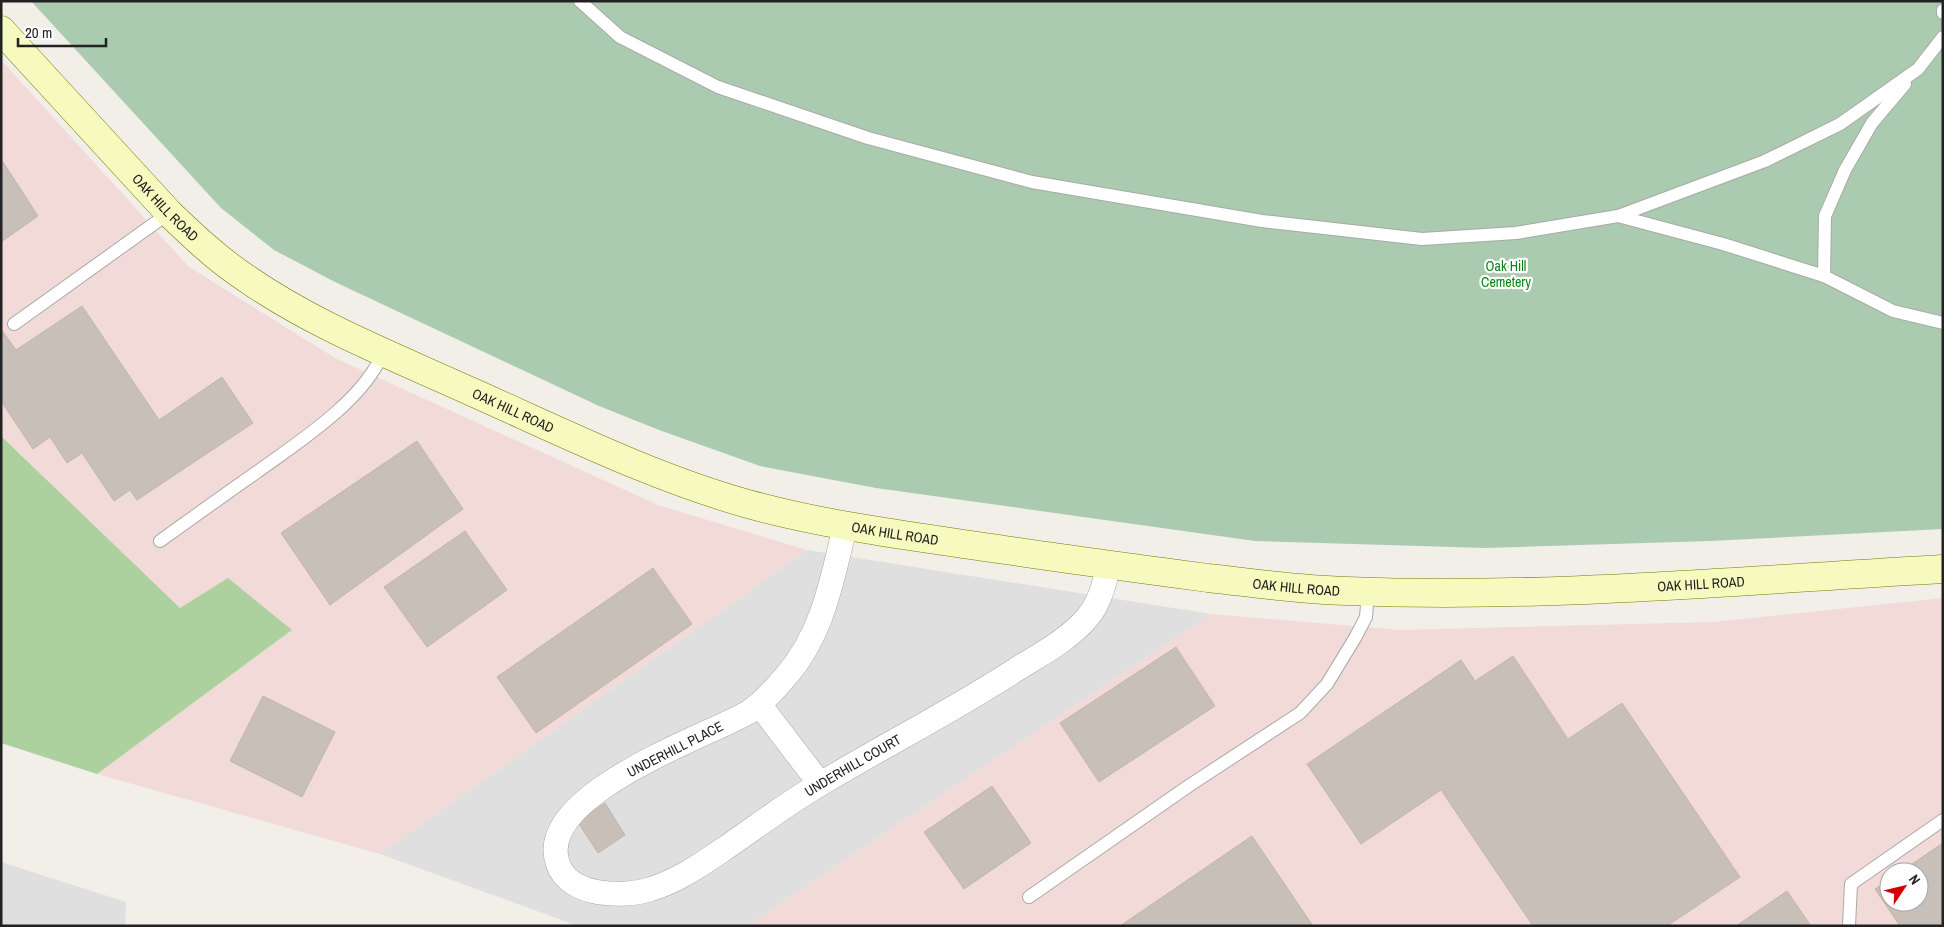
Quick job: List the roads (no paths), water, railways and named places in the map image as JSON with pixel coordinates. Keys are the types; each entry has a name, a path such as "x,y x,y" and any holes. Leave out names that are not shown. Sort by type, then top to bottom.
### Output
{"main road":[{"name":"OAK HILL ROAD","path":"1,30 169,213 199,242 236,272 275,298 383,352 672,479 748,504 845,527 1109,565 1286,587 1368,592 1424,594 1589,588 1943,569"}],"street":[{"name":"UNDERHILL PLACE","path":"562,872 556,854 562,828 593,794 647,760 750,711 759,704 799,660 826,604 845,527"},
{"name":"UNDERHILL COURT","path":"562,872 571,882 588,890 623,894 649,890 684,876 820,784 988,688 1075,630 1089,617 1102,593 1109,565"},
{"path":"759,704 820,784"}],"lane":[{"path":"580,1 620,38 718,87 868,138 1032,182 1262,221 1422,239 1516,233 1618,216 1765,161 1840,124 1918,69"},
{"path":"1824,276 1825,216 1845,170 1872,122 1943,37"},
{"path":"14,324 169,213"},
{"path":"1618,216 1723,244 1824,276 1893,311 1943,323"},
{"path":"160,541 323,425 361,387 380,360 383,352"},
{"path":"1030,897 1190,785 1300,713 1327,684 1355,638 1366,617 1368,592"},
{"path":"1850,926 1852,884 1943,820"}],"park label":[{"name":"Oak Hill Cemetery","path":"1506,274"}]}
